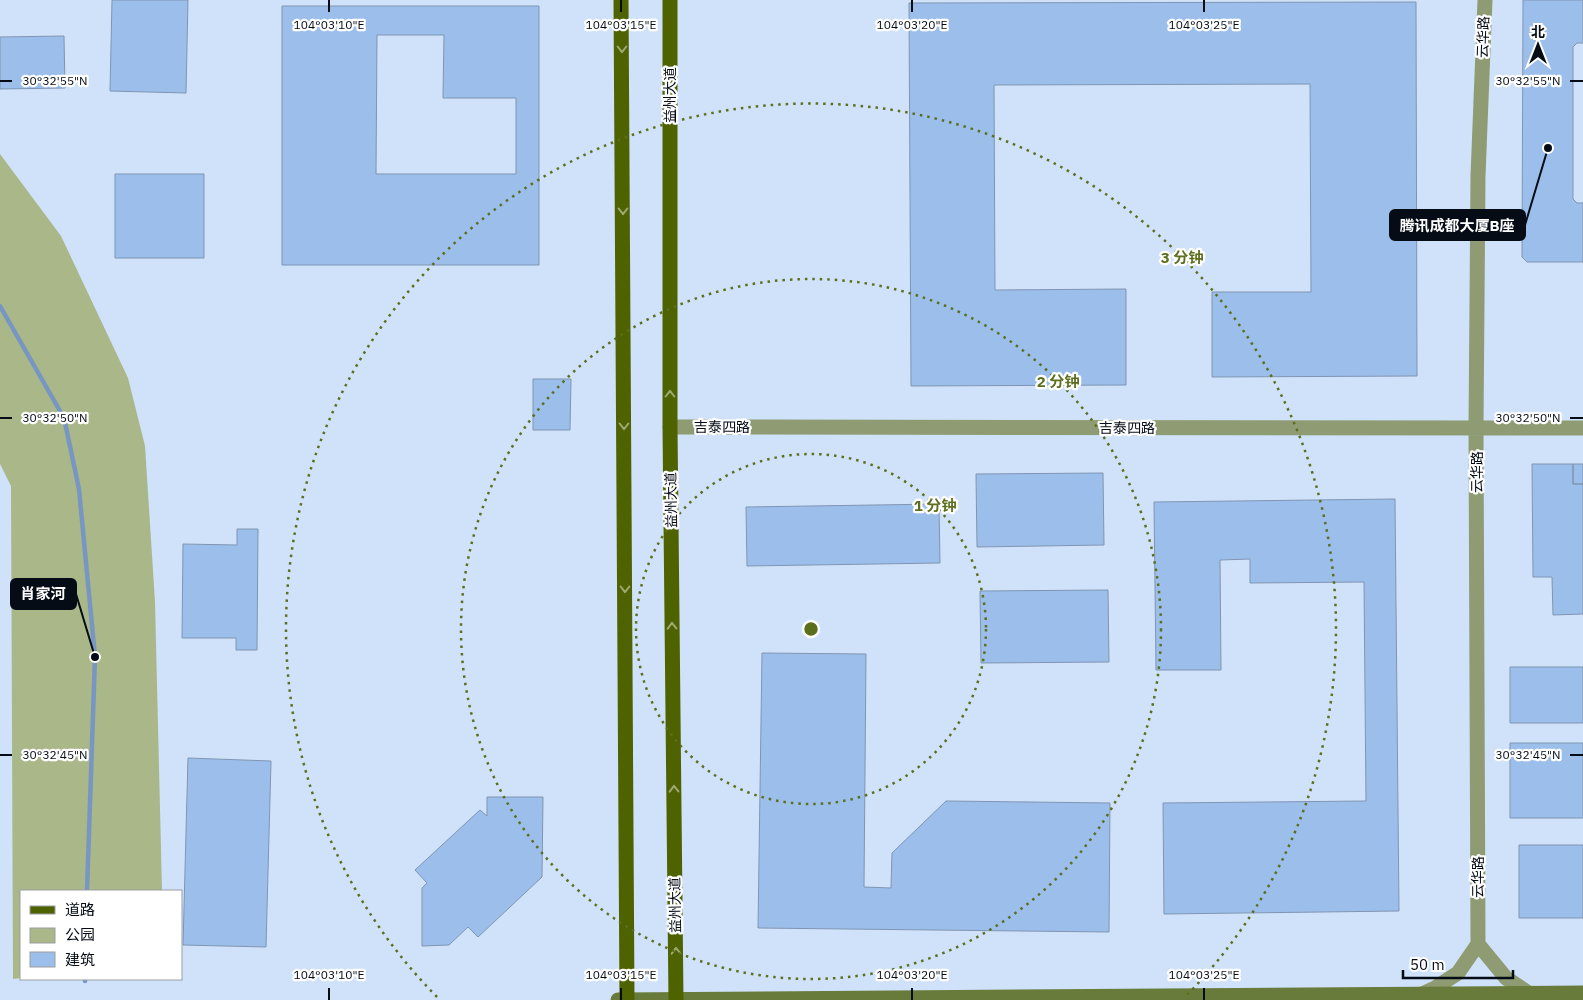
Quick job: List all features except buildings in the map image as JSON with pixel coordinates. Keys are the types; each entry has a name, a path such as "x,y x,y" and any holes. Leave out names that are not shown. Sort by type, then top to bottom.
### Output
{"main road":[{"path":"621,0 627,1000"},
{"name":"益州大道","path":"670,0 670,427 676,1000"},
{"path":"618,1000 1583,993"}],"street":[{"name":"云华路","path":"1478,944 1476,428 1478,176 1484,0"},
{"name":"吉泰四路","path":"670,427 1583,428"},
{"path":"1422,994 1458,973 1478,944 1506,978 1530,994"}],"green space":[{"path":"0,154 61,236 128,378 145,446 155,602 162,890 20,890 20,978 13,979 11,486 0,464"}],"waterway":[{"path":"0,306 64,418 79,489 95,657 87,890"}],"place":[{"name":"腾讯成都大厦B座","path":"1548,148"},
{"name":"肖家河","path":"95,657"}]}
